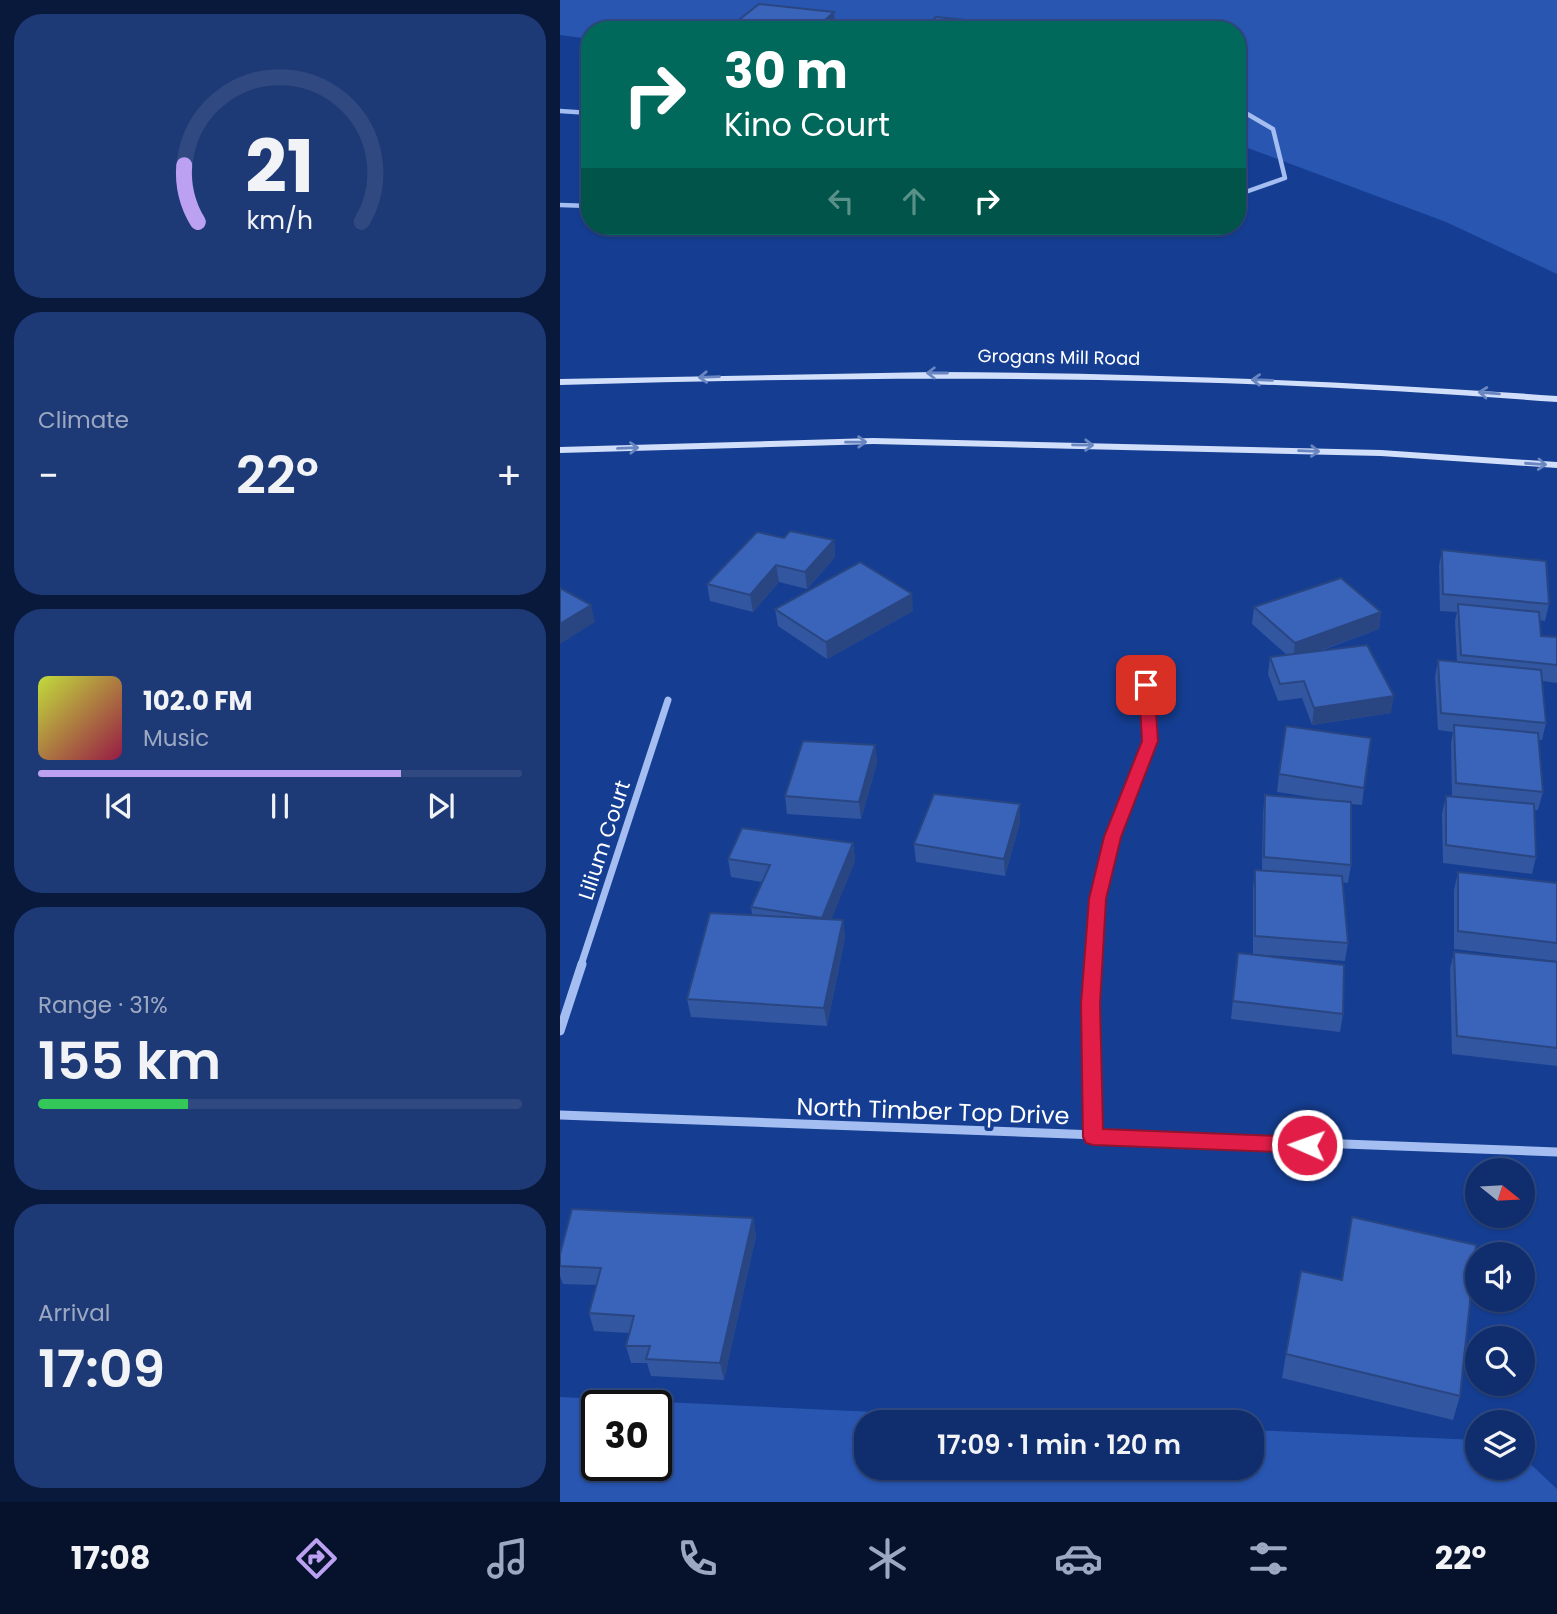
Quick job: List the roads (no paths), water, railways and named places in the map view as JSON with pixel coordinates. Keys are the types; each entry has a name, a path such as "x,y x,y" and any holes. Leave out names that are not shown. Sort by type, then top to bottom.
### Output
{"main road":[{"name":"Grogans Mill Road","path":"560,382 821,373 1098,374 1312,382 1557,399"},
{"path":"560,450 886,442 1368,452 1557,465"}],"street":[{"path":"560,111 581,112"},
{"path":"1246,113 1273,129 1285,177 1246,192"},
{"path":"560,205 581,206"},
{"path":"1093,1137 1090,1004 1097,899 1112,837 1150,741 1146,685"},
{"name":"Lilium Court","path":"560,1031 668,700"},
{"name":"North Timber Top Drive","path":"560,1115 1093,1137 1557,1152"}]}
